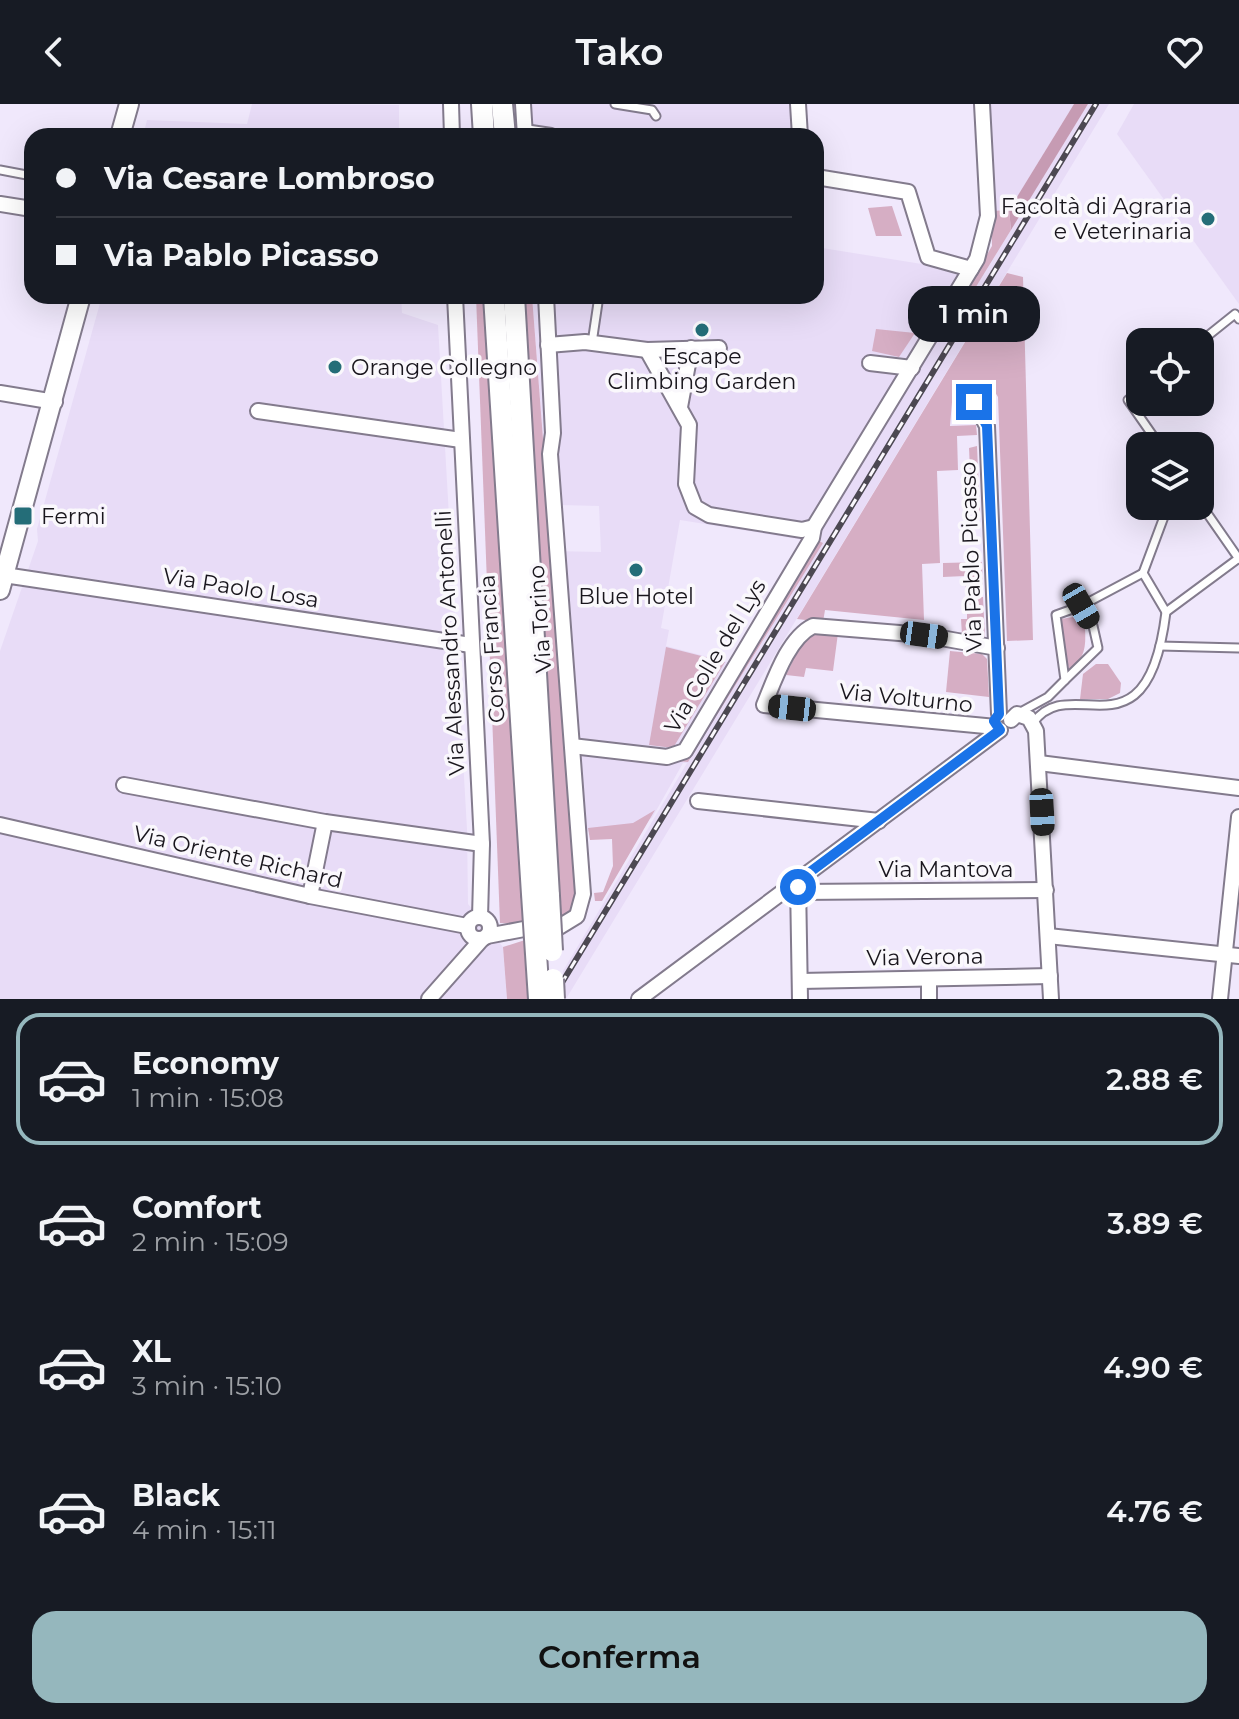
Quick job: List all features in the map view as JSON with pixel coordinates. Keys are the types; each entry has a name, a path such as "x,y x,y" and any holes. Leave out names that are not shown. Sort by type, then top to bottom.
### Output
{"main road":[{"path":"482,104 484,128"},
{"path":"502,104 514,128"},
{"name":"Corso Francia","path":"495,304 540,895 554,999"},
{"name":"Corso Francia","path":"514,304 540,895 539,999"}],"street":[{"path":"122,128 129,104"},
{"path":"451,104 452,128"},
{"path":"519,128 523,104"},
{"path":"798,104 800,128"},
{"name":"Via Colle del Lys","path":"572,746 667,757 685,751 812,538 814,527 982,247 988,216 982,104"},
{"path":"824,178 908,192 928,257 971,269"},
{"path":"0,204 24,207"},
{"path":"1,580 55,402 79,304"},
{"name":"Via Alessandro Antonelli","path":"455,304 482,844 477,930"},
{"name":"Via Torino","path":"546,304 553,433 550,454 583,894 577,916 559,927"},
{"path":"548,345 592,343 647,350 719,348"},
{"path":"680,407 691,348"},
{"path":"647,350 689,425 686,484 695,507 709,515 802,530 814,527"},
{"path":"870,363 912,368"},
{"path":"0,393 55,402"},
{"name":"Via Pablo Picasso","path":"974,402 987,426 997,648 1005,721"},
{"path":"258,411 461,440"},
{"name":"Via Paolo Losa","path":"1,580 471,645"},
{"name":"Via Volturno","path":"997,648 924,635 813,626 804,631 787,657 764,705 1005,721"},
{"path":"639,999 798,886 1005,721 1033,723 1039,763 1051,999"},
{"path":"1039,763 1239,788"},
{"path":"124,785 325,822 482,844"},
{"path":"698,801 879,821"},
{"path":"1220,999 1232,955 1239,817"},
{"path":"310,896 325,822"},
{"name":"Via Oriente Richard","path":"0,825 310,896 477,930"},
{"path":"798,886 800,999"},
{"name":"Via Mantova","path":"798,886 1046,890"},
{"path":"429,999 454,969 477,930 524,929"},
{"path":"1048,936 1232,955"},
{"name":"Via Verona","path":"800,981 1050,976"},
{"path":"929,979 929,999"}],"lane":[{"path":"615,104 652,110 656,116"},
{"path":"0,170 24,174"},
{"path":"592,343 598,304"},
{"path":"1214,331 1235,314 1239,319"},
{"path":"1065,680 1056,615 1081,606 1143,573 1163,520"},
{"path":"1166,612 1239,558 1212,520"},
{"path":"1033,723 1038,716 1058,707 1122,703 1146,687 1160,646 1166,612 1143,573"},
{"path":"1005,721 1024,707 1048,697 1098,648 1093,626 1081,606"},
{"path":"1160,646 1239,648"}],"shaded area":[{"path":"252,104 399,105 399,128 145,128 147,120 247,124"},
{"path":"510,104 795,104 796,128 519,128"},
{"path":"986,104 1074,104 1009,210 991,211"},
{"path":"1074,104 1088,104 1011,230 1009,210"},
{"path":"1088,104 1109,104 566,999 563,971 687,763 683,763 652,818 635,827 573,833 552,551 601,552 599,506 560,505 548,500 533,304 824,304 824,248 984,274","holes":["680,520 822,543 747,667 666,646 669,630 661,628"]},
{"name":"Facoltà di Agraria e Veterinaria","path":"1134,104 1239,104 1239,304 1117,134"},
{"path":"892,206 902,236 876,236 868,208"},
{"path":"1009,210 1011,230 961,311 938,339 992,246 991,211"},
{"path":"1007,273 1023,277 1033,640 1007,641 998,397 989,385 978,380 965,382 953,390 950,426 976,425 977,435 957,436 958,470 937,471 940,563 922,564 924,620 825,610 823,622 797,619"},
{"path":"100,304 401,304 402,313 438,325 467,829 468,904 503,947 507,999 0,999 0,651 38,541 37,529"},
{"path":"476,304 487,304 525,924 500,923"},
{"path":"525,304 533,304 579,906 561,921"},
{"path":"876,329 915,333 899,357 872,351"},
{"path":"977,446 980,515 972,515 969,448"},
{"path":"819,541 823,543 688,762 667,760 683,757"},
{"path":"982,562 983,592 966,592 965,576 943,577 943,563"},
{"path":"967,597 983,597 985,637 962,635 961,619 967,619"},
{"path":"1073,617 1085,628 1085,641 1081,657 1069,669 1059,630 1061,619"},
{"path":"814,631 838,633 833,671 806,668 804,677 786,675 806,634"},
{"path":"666,647 725,662 673,748 649,745"},
{"path":"950,651 982,654 987,659 989,697 946,692"},
{"path":"1096,664 1108,664 1121,683 1120,693 1108,699 1080,699 1083,674"},
{"path":"655,810 602,901 595,901 594,893 603,892 613,866 612,839 590,840 588,828 633,823"},
{"path":"525,940 529,999 507,999 503,947"}],"railway":[{"path":"552,999 1096,104"}],"place":[{"name":"Facoltà di Agraria e Veterinaria","path":"1208,219"},
{"name":"Escape Climbing Garden","path":"702,330"},
{"name":"Orange Collegno","path":"335,367"},
{"name":"Fermi","path":"23,516"},
{"name":"Blue Hotel","path":"636,570"}],"route":[{"path":"798,887 798,881 1000,730 994,721 999,714 987,426 974,402"}]}
